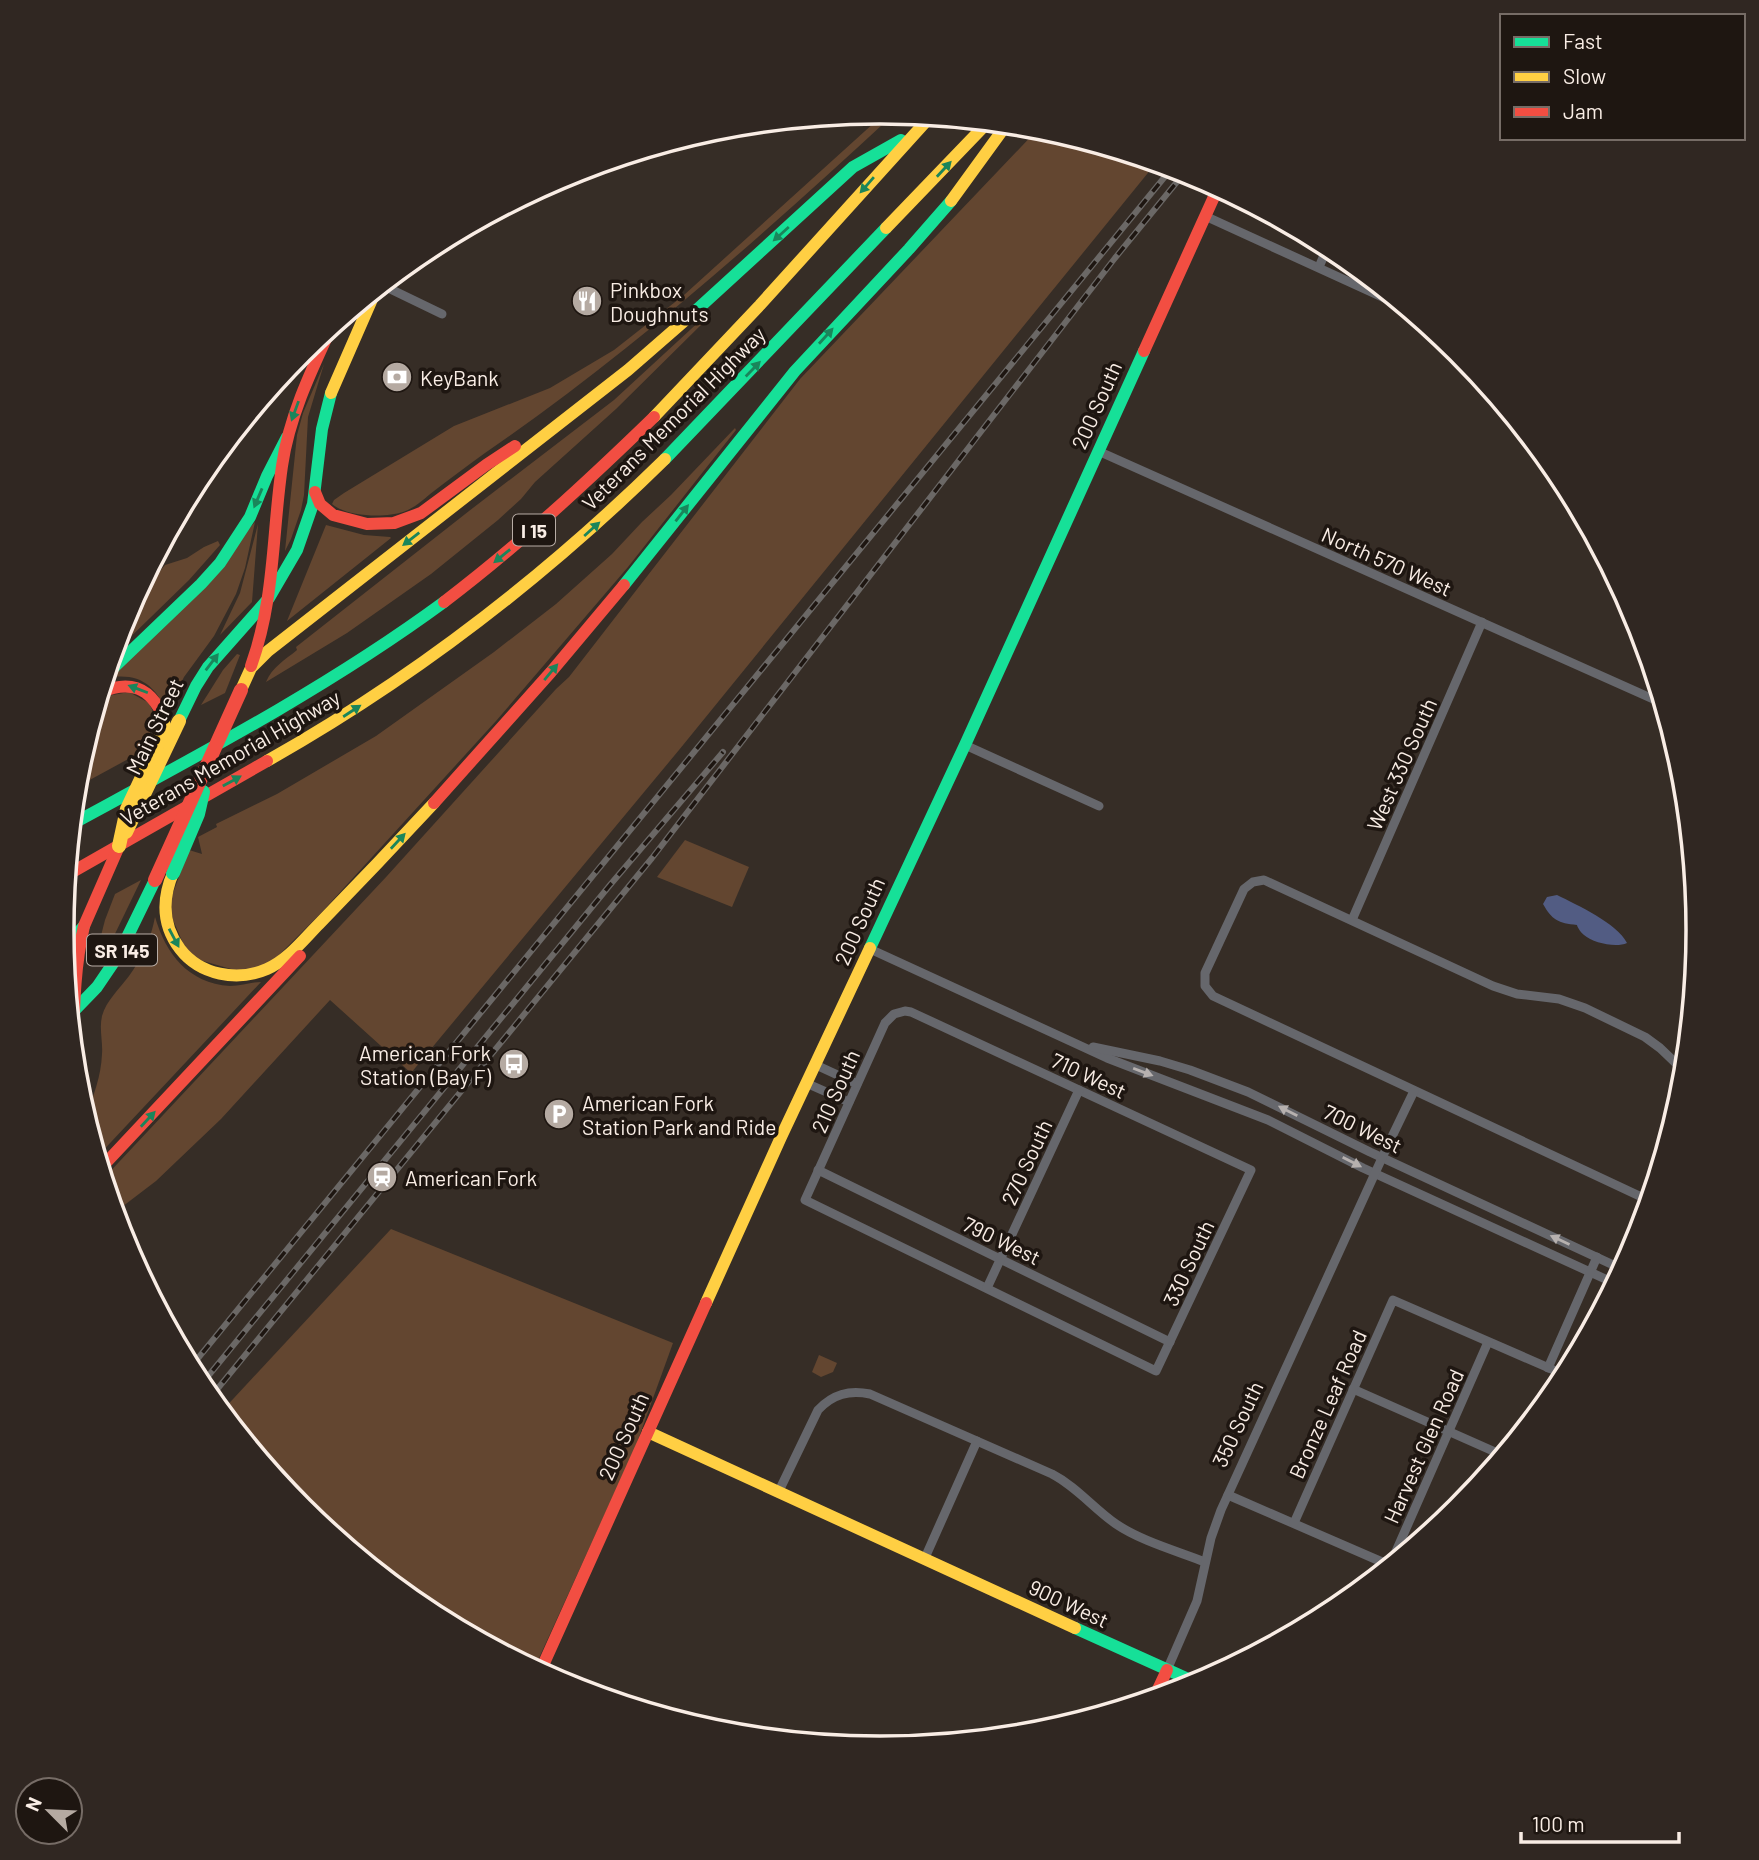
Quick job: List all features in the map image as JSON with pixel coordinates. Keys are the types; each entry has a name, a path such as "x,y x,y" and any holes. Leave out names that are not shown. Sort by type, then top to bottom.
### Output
{"main road":[{"name":"Veterans Memorial Highway","path":"81,819 312,691 434,608 510,550 625,446 747,320 921,126"},
{"name":"Veterans Memorial Highway","path":"76,870 358,708 441,650 529,583 608,514 671,453 980,131"},
{"path":"211,755 198,814 166,892 168,928 184,955 192,962 209,971 225,975 251,975 276,965 352,891 499,732 660,541 778,391 929,226 1000,133"},
{"path":"251,668 288,635 628,370 853,167 913,134"},
{"name":"200 South","path":"544,1663 806,1083 965,745 1214,197"},
{"name":"Main Street","path":"75,983 85,926 96,897 196,686 208,667 269,598 297,550 315,492 322,429 330,396 368,308"},
{"name":"Main Street","path":"77,1007 102,980 118,956 251,668 262,635 269,598 277,498 287,437 298,403 322,349"},
{"path":"315,492 320,504 333,515 376,525 402,521 421,513 486,465 580,407"},
{"path":"119,662 220,563 250,517 287,437"},
{"path":"111,688 120,685 141,688 157,702 163,716 160,738 127,809 119,846"},
{"path":"108,1161 298,958 352,891"},
{"path":"74,938 85,926"},
{"name":"900 West","path":"648,1432 1182,1677"},
{"name":"350 South","path":"1160,1685 1167,1670"}],"street":[{"path":"1205,216 1370,291"},
{"path":"1319,267 1323,258"},
{"path":"391,289 442,314"},
{"name":"North 570 West","path":"1098,451 1651,698"},
{"name":"West 330 South","path":"1352,920 1482,622"},
{"path":"965,745 1099,806"},
{"path":"1640,1196 1213,996 1205,986 1204,977 1242,894 1248,885 1264,880 1505,990 1559,999 1585,1008 1645,1037 1674,1062"},
{"name":"700 West","path":"870,949 1130,1068 1268,1120 1375,1173 1605,1279"},
{"name":"210 South","path":"911,1012 900,1012 887,1020 804,1200 986,1288"},
{"name":"710 West","path":"911,1012 1251,1170"},
{"name":"700 West","path":"1080,1045 1147,1058 1219,1081 1612,1264"},
{"path":"816,1065 857,1084"},
{"path":"806,1083 849,1102"},
{"name":"270 South","path":"986,1288 1079,1090"},
{"name":"350 South","path":"1167,1670 1192,1615 1214,1527 1228,1494 1414,1091"},
{"name":"790 West","path":"818,1170 1170,1342"},
{"name":"330 South","path":"986,1288 1156,1371 1251,1170"},
{"path":"1548,1368 1597,1257"},
{"name":"Bronze Leaf Road","path":"1294,1523 1393,1300 1488,1342"},
{"path":"1488,1342 1555,1371"},
{"name":"Harvest Glen Road","path":"1397,1548 1488,1342"},
{"path":"1353,1389 1493,1451"},
{"path":"778,1493 818,1410 831,1399 854,1392 870,1395 1062,1479 1124,1529 1205,1562"},
{"path":"924,1560 977,1441"},
{"path":"1228,1494 1380,1561"}],"shaded area":[{"path":"872,124 883,124 645,333 416,505 403,512 377,516 347,512 332,504 344,493 454,426 550,388 614,350 684,295"},
{"path":"1030,138 1088,151 1150,171 679,750 411,1073 330,1000 221,1119 156,1181 123,1206 111,1171 569,677 800,379"},
{"path":"703,318 705,321 616,409 535,482 498,520 431,574 347,633 266,682 275,668 297,650 296,647 614,400"},
{"path":"324,364 308,417 301,510 285,551 297,435 303,413"},
{"path":"735,428 628,567 496,721 322,912 274,960 245,973 189,957 170,913 170,901 189,850 202,854 198,837 217,827 216,824 277,794 376,736 494,652 556,604 612,554"},
{"path":"255,522 236,594 214,636 184,677 167,711 158,695 146,684 140,680 115,675"},
{"path":"258,524 252,602 220,635 240,593"},
{"path":"326,525 364,535 391,538 287,621"},
{"path":"218,541 220,545 189,580 128,639 156,576 165,565 187,558"},
{"path":"237,654 240,655 225,693 201,705 223,670"},
{"path":"129,692 149,703 156,718 150,719 150,733 143,751 88,781 101,721 109,696"},
{"path":"685,840 749,867 732,907 657,877"},
{"path":"141,880 111,942 98,960 95,959 115,894"},
{"path":"155,917 172,954 191,973 202,979 230,986 261,982 104,1149 92,1099 100,1070 102,1016 142,955"},
{"path":"391,1229 673,1343 635,1448 538,1660 476,1628 432,1600 348,1536 274,1461 228,1404"},
{"path":"819,1355 837,1363 833,1372 821,1377 812,1372"}],"water":[{"path":"1557,895 1615,928 1627,943 1611,945 1599,942 1588,938 1577,925 1556,920 1543,904 1547,897"}],"railway":[{"path":"197,1359 1165,177"},
{"path":"217,1389 652,858 1115,258 1178,181"},
{"path":"208,1376 610,885 723,752"}],"traffic: fast":[{"path":"690,316 853,167 901,140"},
{"path":"624,585 795,371 951,201"},
{"path":"665,459 886,228"},
{"path":"870,948 1144,351"},
{"path":"179,721 208,667 269,598 297,550 313,504 322,429 331,393"},
{"path":"119,662 220,563 250,517 287,437"},
{"path":"81,819 308,692 444,602"},
{"path":"173,873 198,814 203,792"},
{"path":"77,1007 97,987 118,956 155,880"},
{"path":"74,937 84,926"},
{"path":"1075,1628 1183,1677"}],"traffic: slow":[{"path":"654,417 760,305 922,126"},
{"path":"886,228 980,131"},
{"path":"951,201 1000,133"},
{"path":"331,393 368,308"},
{"path":"241,690 251,668 268,651 628,370 690,316"},
{"path":"267,761 374,696 476,624 572,545 665,459"},
{"path":"119,846 127,809 160,739 163,716"},
{"path":"126,832 179,721"},
{"path":"173,873 167,892 166,912 170,931 180,949 198,965 220,974 255,973 275,965 295,949 434,803"},
{"path":"706,1303 870,948"},
{"path":"648,1432 1075,1628"}],"traffic: jam":[{"path":"1144,351 1214,197"},
{"path":"251,666 269,591 285,448 302,394 321,350"},
{"path":"444,602 552,512 654,417"},
{"path":"315,492 320,504 333,515 367,524 394,523 421,513 515,446"},
{"path":"434,803 551,672 624,585"},
{"path":"111,688 130,687 145,692 163,716"},
{"path":"155,880 241,690"},
{"path":"76,870 267,761"},
{"path":"75,985 84,926 119,846"},
{"path":"108,1161 300,956"},
{"path":"544,1663 706,1303"},
{"path":"1160,1685 1167,1670"}],"place":[{"name":"Pinkbox Doughnuts","path":"587,301"},
{"name":"KeyBank","path":"397,377"},
{"name":"American Fork Station (Bay F)","path":"514,1064"},
{"name":"American Fork Station Park and Ride","path":"559,1114"},
{"name":"American Fork","path":"382,1177"}]}
